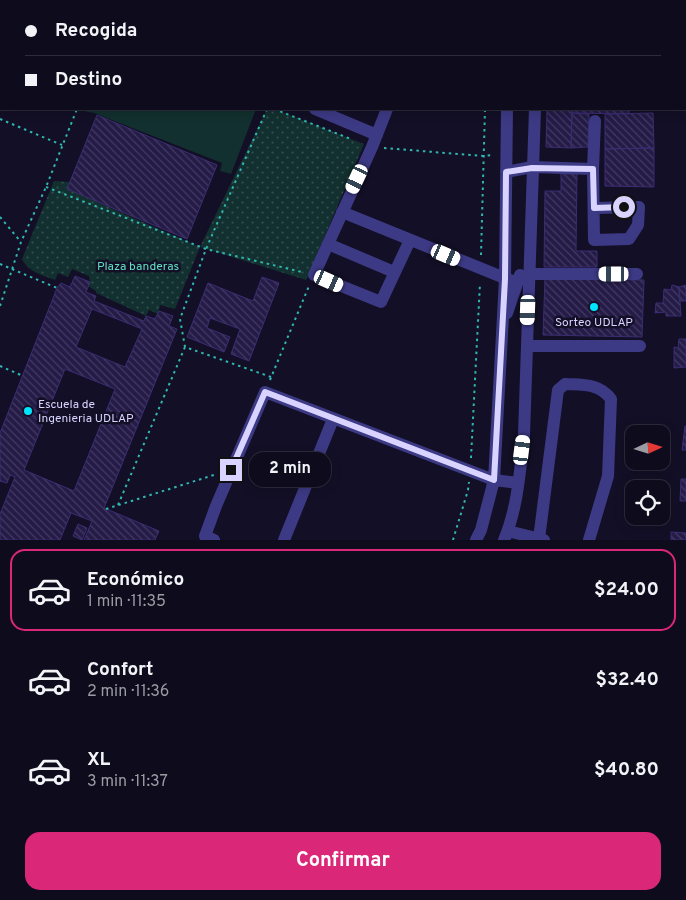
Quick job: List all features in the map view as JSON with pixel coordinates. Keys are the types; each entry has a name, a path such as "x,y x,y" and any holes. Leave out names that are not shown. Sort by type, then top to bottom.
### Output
{"lane":[{"path":"318,110 374,141"},
{"path":"387,110 314,274 380,302 410,240"},
{"path":"476,540 481,530 494,480 500,333 511,281 505,153 507,110"},
{"path":"535,110 524,434 518,483 506,535 541,539 558,390 565,384 588,384 604,390 611,399 608,476 589,540"},
{"path":"594,208 595,121"},
{"path":"506,172 532,168 593,169"},
{"path":"342,212 511,281"},
{"path":"328,244 394,272"},
{"path":"511,281 530,244"},
{"path":"529,274 637,274"},
{"path":"527,346 640,346"},
{"path":"214,540 204,536 265,392 494,480 518,483"},
{"path":"284,540 333,419"}],"path":[{"path":"0,306 21,242 46,187 77,110"},
{"path":"118,505 185,347 180,318 206,249 267,110"},
{"path":"277,110 374,141 484,156 505,153"},
{"path":"453,540 468,490 474,432 485,110"},
{"path":"0,119 62,145"},
{"path":"46,187 206,249 314,274 265,392"},
{"path":"0,217 21,242"},
{"path":"0,264 58,288"},
{"path":"185,347 271,377"},
{"path":"0,366 23,376"},
{"path":"106,509 231,470"}],"green space":[{"path":"256,110 231,174 220,171 222,163 94,113 84,111"},
{"path":"267,110 277,110 364,144 306,280 200,247"},
{"name":"Plaza banderas","path":"54,181 70,182 67,189 200,247 175,309 160,305 158,314 149,310 146,316 96,293 96,291 88,286 90,282 89,276 72,269 68,277 58,273 55,280 32,270 22,259"}],"building":[{"path":"547,110 572,110 571,148 546,147"},
{"path":"572,110 629,110 629,114 572,113"},
{"path":"572,113 589,114 588,147 571,148"},
{"path":"653,113 654,148 605,149 605,114"},
{"path":"97,115 217,165 187,239 67,189"},
{"path":"654,148 654,187 605,186 605,149"},
{"path":"561,173 577,173 576,251 597,251 597,267 544,267 545,191 561,191"},
{"name":"Escuela de Ingenieria UDLAP","path":"75,276 90,282 86,292 96,296 94,301 144,321 146,316 155,319 159,311 173,316 169,326 177,329 104,508 159,531 155,540 84,540 92,521 71,513 60,540 0,540 0,514 15,477 10,475 7,483 0,481 0,433 57,288 61,283 70,287","holes":["92,309 142,329 125,367 76,347","65,369 115,389 74,491 24,470"]},
{"path":"262,277 279,283 249,361 231,354 240,329 210,318 207,328 230,337 224,352 187,337 208,283 253,301"},
{"name":"Sorteo UDLAP","path":"545,278 644,280 642,337 543,335"},
{"path":"672,285 679,287 681,316 666,316 666,312 655,313 656,303 663,303 664,289 671,290"},
{"path":"686,285 686,301 680,301 679,287"},
{"path":"679,339 686,339 686,367 674,368 674,347 678,348"},
{"path":"685,426 686,450 682,450"},
{"path":"681,479 686,479 686,501 680,501"},
{"path":"78,524 87,528 82,540 73,536"},
{"path":"671,532 686,533 686,540 671,540"}],"place":[{"name":"Sorteo UDLAP","path":"594,307"},
{"name":"Escuela de Ingenieria UDLAP","path":"28,411"}],"route":[{"path":"231,470 265,392 494,480 500,333 505,279 506,172 532,168 593,169 594,208 624,207"}]}
